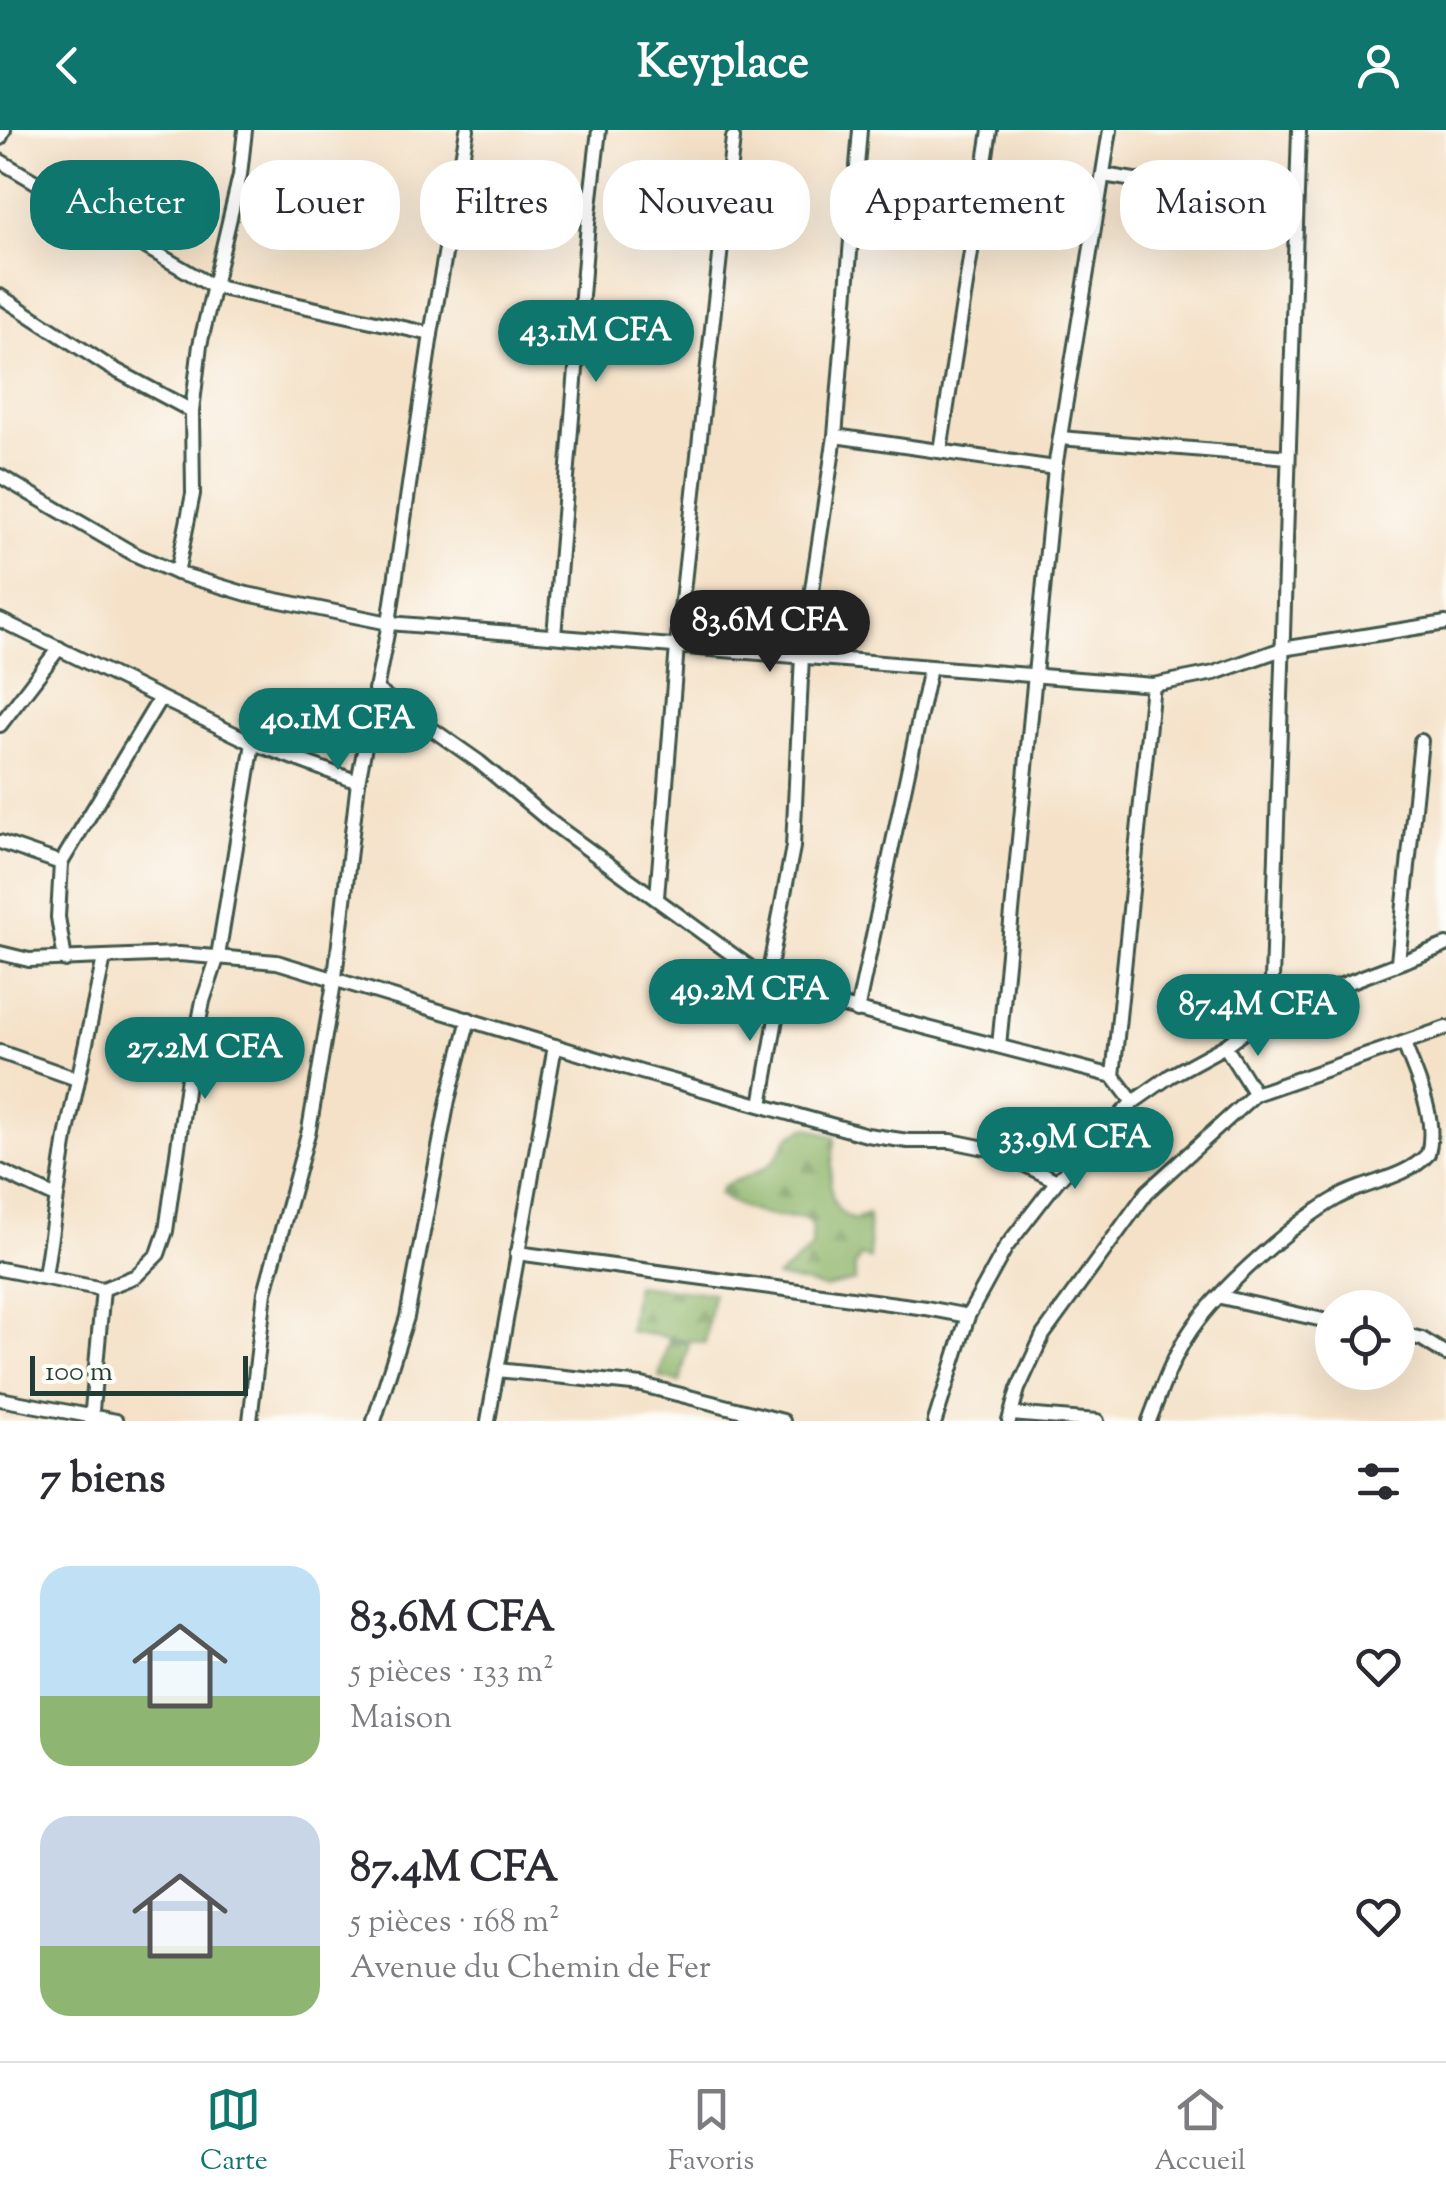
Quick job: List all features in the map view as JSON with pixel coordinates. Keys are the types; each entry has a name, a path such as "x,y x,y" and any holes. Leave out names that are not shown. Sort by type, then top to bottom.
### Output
{"street":[{"path":"0,138 4,130"},
{"path":"177,573 193,494 192,411 200,346 240,175 245,130"},
{"path":"250,1421 266,1292 310,1130 335,977 358,782 389,623 431,334 466,130"},
{"path":"554,636 599,130"},
{"path":"767,982 794,846 802,656 835,436 860,130"},
{"path":"940,451 990,130"},
{"path":"999,1046 1055,468 1110,130"},
{"path":"1298,160 1299,130"},
{"path":"657,897 677,646 733,138"},
{"path":"0,161 212,286 431,334"},
{"path":"1104,175 1120,178"},
{"path":"1271,1012 1295,250"},
{"path":"0,296 95,358 192,411"},
{"path":"835,436 1055,468"},
{"path":"1060,438 1288,457"},
{"path":"0,476 134,554 177,573 248,594 389,623 1153,685 1214,674 1282,649 1446,623"},
{"path":"0,620 253,744 358,782"},
{"path":"0,725 59,648"},
{"path":"857,1012 930,668"},
{"path":"1113,1076 1153,685"},
{"path":"375,689 479,762 552,823 781,990 1113,1076 1134,1102"},
{"path":"65,960 58,917 60,863 159,700"},
{"path":"1398,962 1422,741"},
{"path":"0,1269 103,1289 136,1276 158,1254 166,1230 173,1163 203,1001 218,956 253,744"},
{"path":"0,842 60,863"},
{"path":"935,1421 968,1316 1006,1247 1056,1181 1134,1102 1170,1076 1225,1046 1271,1012 1446,945"},
{"path":"0,953 28,960 179,954 277,962 867,1135 908,1141 951,1141 995,1150 1056,1181"},
{"path":"45,1276 77,1079 104,958"},
{"path":"761,1105 781,990"},
{"path":"374,1421 407,1317 448,1100 469,1019"},
{"path":"1096,1421 1010,1417 1018,1389 1044,1335 1146,1192 1255,1094 1446,1028"},
{"path":"1404,1043 1426,1105 1431,1137 1428,1154"},
{"path":"488,1421 555,1046"},
{"path":"1225,1046 1255,1094"},
{"path":"0,1052 77,1079"},
{"path":"1150,1421 1172,1362 1192,1328 1246,1269 1311,1213 1342,1194 1446,1148"},
{"path":"0,1171 56,1196"},
{"path":"517,1253 968,1316"},
{"path":"91,1419 103,1289"},
{"path":"1221,1297 1315,1318"},
{"path":"1415,1337 1446,1354"},
{"path":"497,1370 642,1385 783,1421"},
{"path":"0,1399 116,1421"}],"green space":[{"path":"808,1127 835,1137 831,1185 836,1206 855,1220 868,1214 870,1259 860,1256 855,1281 825,1288 777,1277 812,1248 812,1224 805,1218 750,1211 719,1195 723,1186 770,1164 789,1137"},
{"path":"635,1285 713,1293 705,1343 629,1331"},
{"path":"669,1339 689,1344 680,1382 659,1377"}]}
